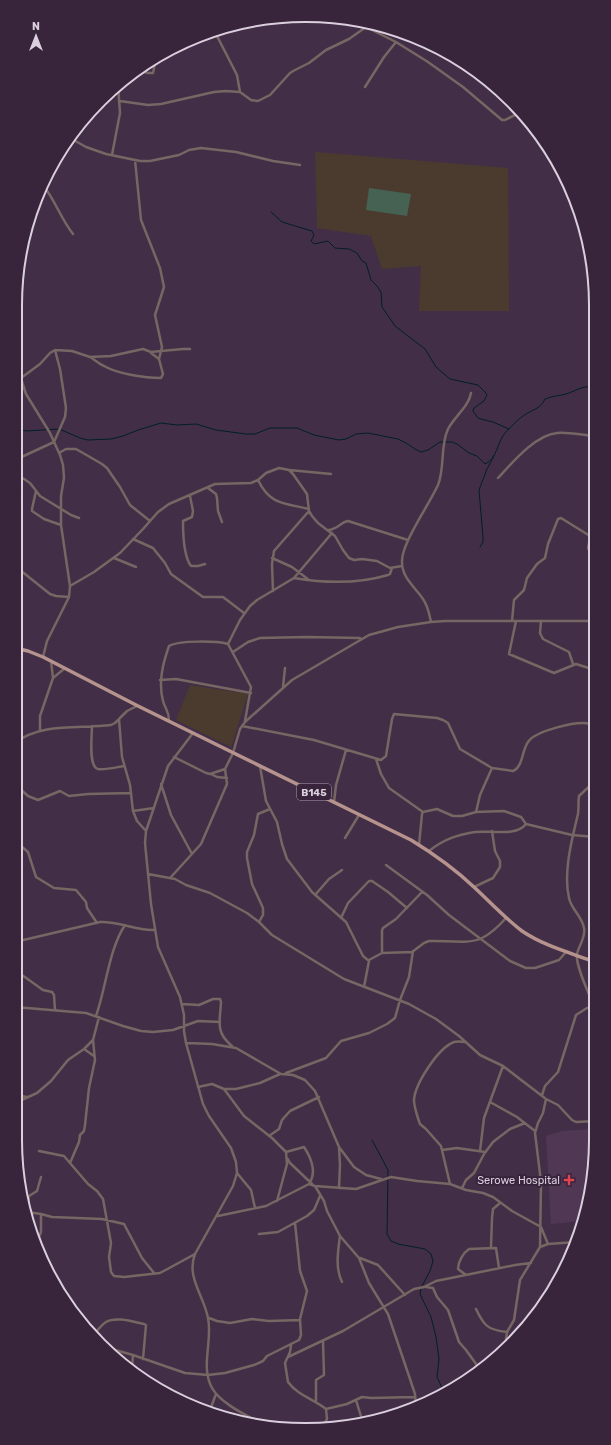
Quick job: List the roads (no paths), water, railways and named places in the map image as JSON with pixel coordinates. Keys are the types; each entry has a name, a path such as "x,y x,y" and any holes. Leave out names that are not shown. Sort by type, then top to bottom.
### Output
{"main road":[{"name":"B145","path":"22,650 43,657 138,706 419,845 454,869 506,918 532,937 589,959"}],"street":[{"path":"120,101 148,105 161,104 214,92 226,91 240,92 255,101 270,95 290,73 309,63 326,50 364,28"},
{"path":"372,30 396,42 428,62 502,120 515,115"},
{"path":"216,36 237,75 240,92"},
{"path":"365,87 384,57 396,42"},
{"path":"145,72 153,73 154,66"},
{"path":"112,155 120,113 119,92"},
{"path":"75,141 86,147 135,160 150,160 179,155 189,150 200,148 236,152 273,161 300,165"},
{"path":"22,377 40,364 50,352 55,350 72,351 90,357 104,367 151,378 161,378 163,376 159,359 162,347 155,316 164,287 160,268 141,220 135,160"},
{"path":"47,191 57,210 73,234"},
{"path":"90,357 111,356 143,349 151,352 159,359"},
{"path":"151,352 190,349"},
{"path":"22,457 54,442 65,417 66,408 60,369 55,350"},
{"path":"22,381 29,401 50,433 59,453 64,472 61,525 70,586 69,597 48,641 43,657"},
{"path":"431,622 426,604 407,579 402,566 403,551 431,500 438,484 448,428 468,402 471,393"},
{"path":"498,478 532,445 546,436 562,433 589,436"},
{"path":"59,453 66,449 76,448 102,464 120,487 130,505 150,521"},
{"path":"70,586 94,572 113,558 160,510 169,504 218,483 244,484 258,480 266,473 279,468 330,474"},
{"path":"289,470 307,494 309,510 318,523 336,536"},
{"path":"22,478 30,483 40,496 79,518"},
{"path":"258,480 263,490 270,498 282,503 309,510"},
{"path":"208,488 216,494 218,511 222,522"},
{"path":"36,491 32,512 61,525"},
{"path":"190,496 193,511 192,518 183,521 187,555 191,566 205,564"},
{"path":"272,591 272,558 275,548 309,510"},
{"path":"512,621 514,600 524,590 527,578 537,564 545,558 548,544 558,518 561,518 589,535"},
{"path":"328,530 335,529 345,522 348,522 408,540"},
{"path":"335,529 336,536 347,556 351,559 377,561 392,568 402,566"},
{"path":"228,644 244,612 253,603 294,578 332,533"},
{"path":"133,539 152,548 165,563 171,574 203,597 223,597 244,612"},
{"path":"113,558 136,567"},
{"path":"272,558 289,565 309,580"},
{"path":"294,578 348,581 384,576 390,574 392,568"},
{"path":"22,573 50,594 69,597"},
{"path":"516,621 508,654 554,673 573,664 579,664 589,668"},
{"path":"541,621 541,636 543,639 569,652 573,664"},
{"path":"170,877 204,840 227,784 225,769 233,753 242,726 283,687 299,675 362,639 385,630 431,622 589,621"},
{"path":"232,652 248,642 260,638 306,637 362,639"},
{"path":"169,721 168,711 163,702 160,680 167,652 171,645 212,641 228,644"},
{"path":"228,644 251,687 245,722"},
{"path":"40,731 40,716 53,678 51,661"},
{"path":"53,678 65,668"},
{"path":"283,687 285,668"},
{"path":"160,680 176,679 251,693"},
{"path":"127,711 130,701"},
{"path":"22,738 40,731 92,726 111,726 127,711 138,706"},
{"path":"242,726 300,737 383,759 386,756 392,719 395,714 434,717 443,720 450,727 460,749 492,768 505,771 516,770 518,768 532,737 577,723 589,724"},
{"path":"119,718 120,741 124,766 131,793 133,811 137,821 146,831"},
{"path":"92,726 91,749 95,768 99,769 124,766"},
{"path":"193,733 168,766 146,831 145,843 154,930 158,947 182,1004 186,1043 206,1110 233,1151 236,1162 237,1173 233,1186 195,1254 192,1266 193,1276 208,1317 210,1329 207,1357 208,1375 212,1388 216,1394 253,1419"},
{"path":"334,802 336,785 346,750"},
{"path":"174,757 202,772 217,777 227,778"},
{"path":"375,758 381,774 389,788 423,812 436,810 453,816 466,815 476,812 504,811 521,817 526,824 572,835 589,836"},
{"path":"260,766 266,801 277,822 287,859 315,895 347,924 363,956 369,960"},
{"path":"476,812 480,795 492,768"},
{"path":"210,774 225,769"},
{"path":"161,784 171,815 192,854"},
{"path":"589,787 579,796 578,813 572,835 568,866 568,898 581,919 585,929 577,955 582,976 589,993"},
{"path":"22,791 28,796 38,800 60,791 69,796 131,793"},
{"path":"133,811 154,808"},
{"path":"259,922 263,908 252,884 247,852 254,835 258,814 270,809"},
{"path":"419,845 423,812"},
{"path":"345,838 359,814"},
{"path":"429,851 439,843 457,836 474,832 516,831 523,828 526,824"},
{"path":"474,887 493,878 500,867 500,861 496,851 492,831"},
{"path":"22,847 28,852 36,878 54,888 76,890 86,902 87,908 97,923"},
{"path":"386,865 510,961 530,968 556,962 560,960 566,951"},
{"path":"315,895 329,879 342,870"},
{"path":"148,874 170,877 210,893 247,913 259,922 272,936 344,979 364,988 400,1000 436,1019 467,1042 480,1055 503,1066 546,1099 551,1100 562,1108 572,1120 576,1122 589,1121"},
{"path":"342,918 348,903 369,880 388,892 407,908"},
{"path":"382,953 382,930 396,919 422,892"},
{"path":"369,960 382,953 413,951 429,941 461,941 480,939 490,934 506,918"},
{"path":"22,940 97,923 111,922 145,931 154,930"},
{"path":"70,1163 79,1142 80,1135 84,1131 89,1088 94,1069 93,1040 114,949 120,932 125,925"},
{"path":"198,1087 212,1084 224,1089 236,1089 260,1083 326,1058 342,1041 358,1037 387,1024 395,1018 409,977 413,951"},
{"path":"364,988 370,963 369,960"},
{"path":"22,975 43,990 52,992 54,995 55,1010"},
{"path":"182,1004 199,1005 213,999 220,1000 221,1034 224,1040 233,1047"},
{"path":"22,1008 86,1013 122,1026 162,1032 184,1027 198,1021 220,1022"},
{"path":"542,1095 545,1086 558,1072 576,1015 589,1009"},
{"path":"22,1100 37,1093 52,1081 68,1060 84,1049 93,1040"},
{"path":"450,1184 442,1150 437,1140 419,1123 414,1101 420,1080 425,1071 444,1050 454,1042 467,1042"},
{"path":"186,1043 212,1044 233,1047 241,1050 282,1074 293,1074 305,1080 319,1097 339,1147 356,1169 366,1175 382,1180"},
{"path":"84,1049 94,1056"},
{"path":"480,1151 484,1122 503,1066"},
{"path":"224,1089 244,1116 270,1136 286,1152 287,1164 277,1201"},
{"path":"22,1096 28,1097"},
{"path":"270,1136 279,1129 282,1120 290,1111 319,1097"},
{"path":"506,1340 507,1332 514,1320 520,1280 540,1247 541,1182 535,1130 543,1113 546,1099"},
{"path":"490,1102 535,1130"},
{"path":"462,1188 466,1180 474,1173 485,1152 493,1142 510,1129 525,1123"},
{"path":"286,1152 302,1147 305,1148 313,1168 312,1184"},
{"path":"339,1147 339,1188"},
{"path":"442,1150 457,1148 485,1152"},
{"path":"39,1151 62,1156 103,1199 106,1221 110,1231 111,1245 109,1257 113,1275 116,1277 124,1278 160,1273 195,1254"},
{"path":"287,1158 290,1163 312,1184 320,1196 340,1236 359,1258 369,1283 388,1314 399,1344 415,1400"},
{"path":"237,1173 251,1190 255,1208"},
{"path":"28,1200 29,1196 37,1192 41,1177"},
{"path":"217,1216 266,1206 304,1185 312,1184 356,1189 363,1188 391,1177 450,1184 493,1197 500,1203 541,1227 548,1244"},
{"path":"259,1234 274,1233 307,1216 314,1210 320,1196"},
{"path":"491,1247 493,1209 500,1203"},
{"path":"32,1213 52,1217 84,1218 122,1223 126,1226 140,1255 154,1274"},
{"path":"39,1236 41,1232 41,1214"},
{"path":"116,1350 185,1373 208,1375 225,1373 254,1365 263,1361 267,1356 291,1345 301,1338 300,1320 307,1291 300,1271 295,1223"},
{"path":"340,1236 338,1262 342,1282"},
{"path":"540,1247 548,1244 569,1242"},
{"path":"466,1275 458,1269 458,1267 461,1258 466,1251 491,1247 496,1248 498,1268"},
{"path":"359,1258 378,1265 405,1295"},
{"path":"288,1357 347,1329 414,1289 424,1287 436,1281 498,1268 531,1263"},
{"path":"424,1287 433,1288 437,1297 448,1310 458,1342 466,1350 476,1365"},
{"path":"476,1308 484,1324 496,1331 507,1332"},
{"path":"208,1317 218,1321 230,1323 252,1319 269,1321 300,1320"},
{"path":"97,1332 104,1324 111,1320 146,1325 143,1359"},
{"path":"316,1401 316,1380 324,1374 323,1341"},
{"path":"291,1345 285,1365 288,1382 304,1396 316,1401 326,1409 327,1419 326,1422"},
{"path":"132,1363 133,1355"},
{"path":"211,1407 216,1394"},
{"path":"326,1409 347,1404 362,1397 415,1397"},
{"path":"356,1400 361,1418"}],"waterway":[{"path":"271,212 282,222 312,231 314,235 311,241 314,244 328,241 335,248 349,249 357,253 362,261 366,263 371,280 381,292 382,307 395,326 425,349 436,367 450,379 478,385 485,392 487,395 484,401 474,408 473,411 478,418 493,422 509,429"},
{"path":"22,430 59,429 88,440 111,439 161,423 177,425 196,424 216,430 246,434 255,434 270,428 297,428 314,435 339,440 346,439 356,434 368,433 398,439 421,452 428,450 440,442 452,442 469,453 477,456 485,464 489,462 494,455 505,433 526,414 541,405 545,399 566,394 583,387 589,387"},
{"path":"480,547 483,542 483,537 479,490 494,456"},
{"path":"372,1140 388,1170 387,1234 391,1241 398,1244 425,1249 431,1254 433,1261 430,1271 422,1286"},
{"path":"421,1289 420,1294 431,1317 436,1337 439,1359 437,1377 442,1388"}],"place":[{"name":"Serowe Hospital","path":"569,1180"}]}
